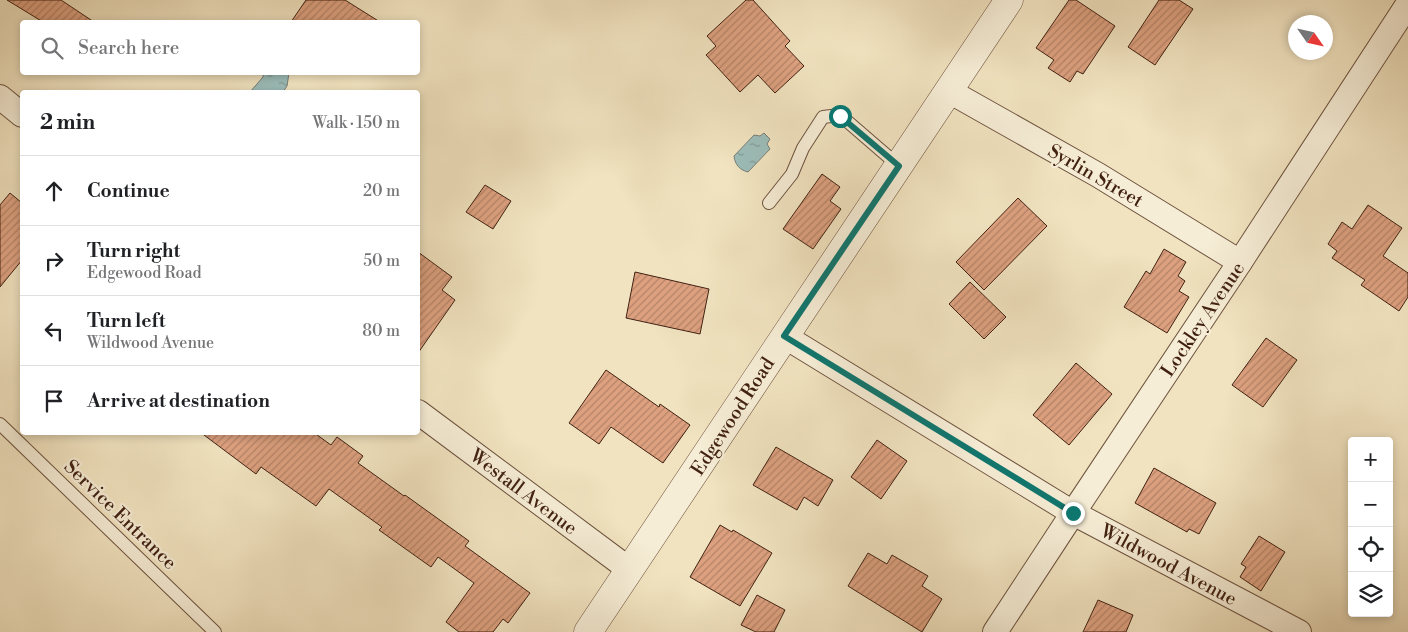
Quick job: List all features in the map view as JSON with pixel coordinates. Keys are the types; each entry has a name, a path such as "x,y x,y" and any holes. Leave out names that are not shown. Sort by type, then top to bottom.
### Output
{"street":[{"name":"Edgewood Road","path":"588,632 1009,0"},
{"name":"Lockley Avenue","path":"995,632 1408,4"},
{"name":"Syrlin Street","path":"949,91 1098,175 1240,262"},
{"path":"0,98 20,113"},
{"name":"Wildwood Avenue","path":"784,336 1073,513 1300,632"},
{"name":"Westall Avenue","path":"420,413 630,570"}],"lane":[{"path":"770,202 792,174 803,148 823,117 840,116 899,166"},
{"name":"Service Entrance","path":"0,424 215,632"}],"water":[{"path":"263,75 289,75 284,90 252,90"},
{"path":"764,133 770,139 767,144 770,149 748,172 738,167 734,156 754,135 760,136"}],"building":[{"path":"7,0 61,0 91,20 40,20"},
{"path":"306,0 345,0 377,20 292,20"},
{"path":"746,0 753,0 790,41 785,46 804,66 775,93 758,75 740,92 706,55 716,46 707,36"},
{"path":"1069,0 1076,0 1115,26 1083,74 1077,71 1070,82 1048,68 1054,60 1036,48"},
{"path":"1159,0 1179,0 1193,9 1155,65 1128,47"},
{"path":"822,174 840,187 830,201 841,209 813,249 783,229"},
{"path":"485,185 511,201 493,229 466,212"},
{"path":"10,193 20,201 20,262 0,287 0,205"},
{"path":"1018,198 1047,226 984,290 956,262"},
{"path":"1368,205 1402,228 1383,256 1408,273 1408,297 1399,311 1361,285 1365,280 1332,258 1337,251 1328,244 1342,222 1352,229"},
{"path":"1164,249 1186,262 1178,276 1185,281 1179,291 1189,297 1167,333 1124,307 1146,271 1150,274"},
{"path":"420,253 452,277 442,290 455,300 420,350"},
{"path":"635,272 709,289 700,334 626,318"},
{"path":"970,282 1006,317 984,339 949,304"},
{"path":"1266,338 1297,360 1263,407 1232,385"},
{"path":"1076,363 1112,394 1069,445 1033,415"},
{"path":"606,370 659,407 660,404 690,425 663,463 611,427 599,444 569,423"},
{"path":"204,435 317,435 331,445 337,437 363,456 358,463 469,541 465,546 530,593 508,623 503,619 493,632 459,632 446,622 474,583 438,557 431,567 379,530 382,527 329,489 316,506 261,467 256,474"},
{"path":"877,440 907,461 881,499 851,477"},
{"path":"776,447 833,480 818,506 804,497 797,510 753,485"},
{"path":"1154,468 1216,503 1199,534 1189,529 1187,532 1135,503"},
{"path":"720,525 732,532 733,530 772,553 740,606 690,577"},
{"path":"1259,536 1285,552 1261,591 1240,577 1246,567 1241,564"},
{"path":"868,553 887,564 892,555 928,576 922,586 942,599 922,632 848,586"},
{"path":"757,595 785,610 774,632 756,632 741,625"},
{"path":"1098,600 1133,615 1126,632 1083,632"}],"route":[{"path":"840,116 899,166 784,336 1073,513"}]}
